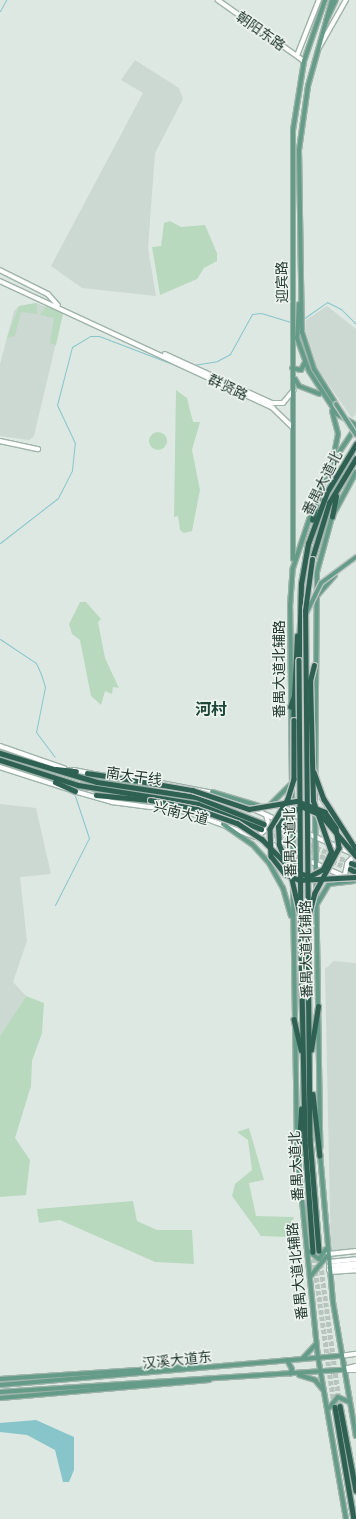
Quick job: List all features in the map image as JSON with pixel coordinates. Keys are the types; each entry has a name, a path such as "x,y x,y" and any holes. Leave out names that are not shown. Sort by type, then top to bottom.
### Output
{"highway":[{"name":"番禺大道北","path":"313,1252 303,1060 299,660 301,584 308,544 327,492 356,444"},
{"name":"番禺大道北","path":"319,1251 310,1139 311,1077 308,942 305,617 312,560 325,514 340,484 356,458"},
{"path":"332,517 340,484"},
{"path":"308,544 320,490"},
{"path":"299,627 294,647 294,779 288,799 270,828 271,856 285,874 299,880 355,880"},
{"path":"96,795 150,800 197,809 237,823 262,839 294,872 315,874 326,866 331,852 313,801 310,681 314,665"},
{"path":"290,707 294,696"},
{"name":"南大干线","path":"0,752 46,769 97,782 196,797 264,824"},
{"path":"311,758 320,792 356,848"},
{"name":"南大干线","path":"0,760 43,776 96,789 185,801 261,829"},
{"path":"46,769 76,771"},
{"path":"88,773 192,790 249,809 297,801 325,812 336,828 339,848 315,893 308,921"},
{"path":"43,776 75,791"},
{"path":"301,923 296,889 278,840 283,817 303,807 317,811 356,856"},
{"path":"350,870 356,872"},
{"path":"310,1060 318,1007"},
{"path":"294,1019 303,1060"},
{"path":"311,1077 320,1156"},
{"path":"298,1163 304,1082"},
{"path":"340,1406 356,1491"},
{"path":"335,1407 354,1519"}],"main road":[{"name":"迎宾路","path":"325,0 304,61 293,130 297,314 310,360 356,435"},
{"path":"320,34 332,0"},
{"path":"320,34 336,0"},
{"name":"迎宾路","path":"293,568 292,329 297,314 301,279 299,150 320,34"},
{"path":"300,327 305,362 334,412 356,426"},
{"path":"292,368 301,370 305,362"},
{"path":"292,375 298,386 319,392 334,415 338,434 330,466"},
{"name":"番禺大道北辅路","path":"294,926 293,827 290,785 293,568 320,490 330,466 356,426"},
{"path":"356,472 332,517 317,572 314,665 316,770 325,806 356,848"},
{"path":"305,617 321,584 356,556"},
{"path":"315,602 328,580 356,560"},
{"name":"番禺大道北铺路","path":"316,770 315,863 318,1007"},
{"path":"212,792 261,806 279,800 290,785"},
{"path":"223,824 252,844 273,868 286,896 294,926"},
{"path":"316,910 321,893 329,884 355,880"},
{"name":"番禺大道北铺路","path":"294,926 294,1019"},
{"path":"318,1007 320,1156 327,1247 343,1370 356,1436"},
{"name":"番禺大道北辅路","path":"294,1019 298,1163 306,1248 320,1371 328,1408 346,1519"},
{"path":"306,1248 317,1259 322,1257 327,1247"},
{"path":"310,1277 328,1254"},
{"path":"301,1359 312,1352 316,1341"},
{"name":"汉溪大道东","path":"0,1385 341,1356"},
{"path":"287,1360 292,1369 290,1374"},
{"path":"0,1379 222,1366"},
{"name":"汉溪大道东","path":"0,1392 343,1370"},
{"path":"295,1374 315,1380 325,1394"},
{"path":"0,1398 217,1378"},
{"path":"328,1408 338,1397 349,1402"}],"street":[{"name":"朝阳东路","path":"218,0 304,61"},
{"path":"296,56 319,0"},
{"path":"317,52 346,0"},
{"name":"群贤路","path":"0,270 48,294 58,306"},
{"path":"9,285 13,276"},
{"name":"群贤路","path":"0,281 272,403 283,402 292,391"},
{"name":"群贤路","path":"180,362 194,371 273,408 293,428"},
{"path":"0,441 38,449"},
{"name":"兴南大道","path":"0,746 76,771 176,784 212,792 315,836 356,856"},
{"name":"兴南大道","path":"0,767 75,791 96,795 112,802 188,812 255,837 355,880"},
{"path":"255,837 262,835 269,827 265,814"},
{"path":"345,877 348,863 356,856"},
{"path":"328,1254 356,1251"},
{"path":"329,1268 356,1259"},
{"path":"329,1268 356,1263"},
{"path":"329,1268 356,1268"},
{"name":"汉溪大道东","path":"341,1356 356,1354"},
{"path":"343,1370 356,1366"},
{"name":"汉溪大道东","path":"343,1370 356,1370"}],"shaded area":[{"path":"135,60 179,88 183,99 155,153 148,248 156,296 82,288 51,266 143,93 121,80"},
{"path":"36,303 63,313 34,436 29,440 0,436 0,364 14,311 19,306"},
{"path":"327,306 356,329 356,414 352,418 317,368 305,329 306,320"},
{"path":"0,804 36,808 51,874 20,877 27,941 13,982 26,996 0,1036"},
{"path":"334,961 356,963 356,1254 331,1258 325,969"}],"green space":[{"path":"170,221 181,227 205,225 217,253 217,261 204,268 197,279 160,295 152,247 161,246 164,223"},
{"path":"37,303 37,314 21,312 15,336 7,338 19,306"},
{"path":"46,306 63,313 56,345 50,343 54,318 40,315"},
{"path":"176,390 187,398 193,422 200,422 192,450 200,490 192,531 184,533 180,530 178,516 174,517"},
{"path":"158,432 164,435 167,441 164,447 158,450 152,447 149,441 152,435"},
{"path":"80,602 86,602 101,619 98,622 105,658 119,688 113,687 112,694 105,691 101,705 91,696 80,640 72,634 69,624"},
{"path":"26,996 44,1003 42,1033 32,1061 31,1086 15,1138 30,1160 26,1195 0,1197 0,1036"},
{"path":"249,1128 264,1180 249,1183 256,1216 294,1217 287,1237 261,1236 232,1196 235,1184 252,1170 248,1140 237,1132"},
{"path":"133,1201 137,1221 157,1230 192,1230 194,1264 155,1262 60,1220 39,1223 37,1209"}],"water":[{"path":"36,1420 74,1437 74,1470 69,1482 63,1482 55,1450 27,1435 0,1432 0,1423"}],"waterway":[{"path":"0,11 6,0"},
{"path":"303,319 327,302 341,309 356,324"},
{"path":"193,365 217,361 230,354 252,314 261,313 291,322"},
{"path":"0,543 58,498 72,470 75,443 57,405 72,347 90,336 99,336 180,367"},
{"path":"0,639 36,663 45,687 36,732 55,757"},
{"path":"55,905 89,838 75,796"}],"tunnel":[{"path":"269,826 351,863"},
{"path":"261,829 350,869"},
{"path":"319,1251 340,1406"},
{"path":"313,1252 334,1404"}],"district":[{"name":"河村","path":"211,710"}]}
